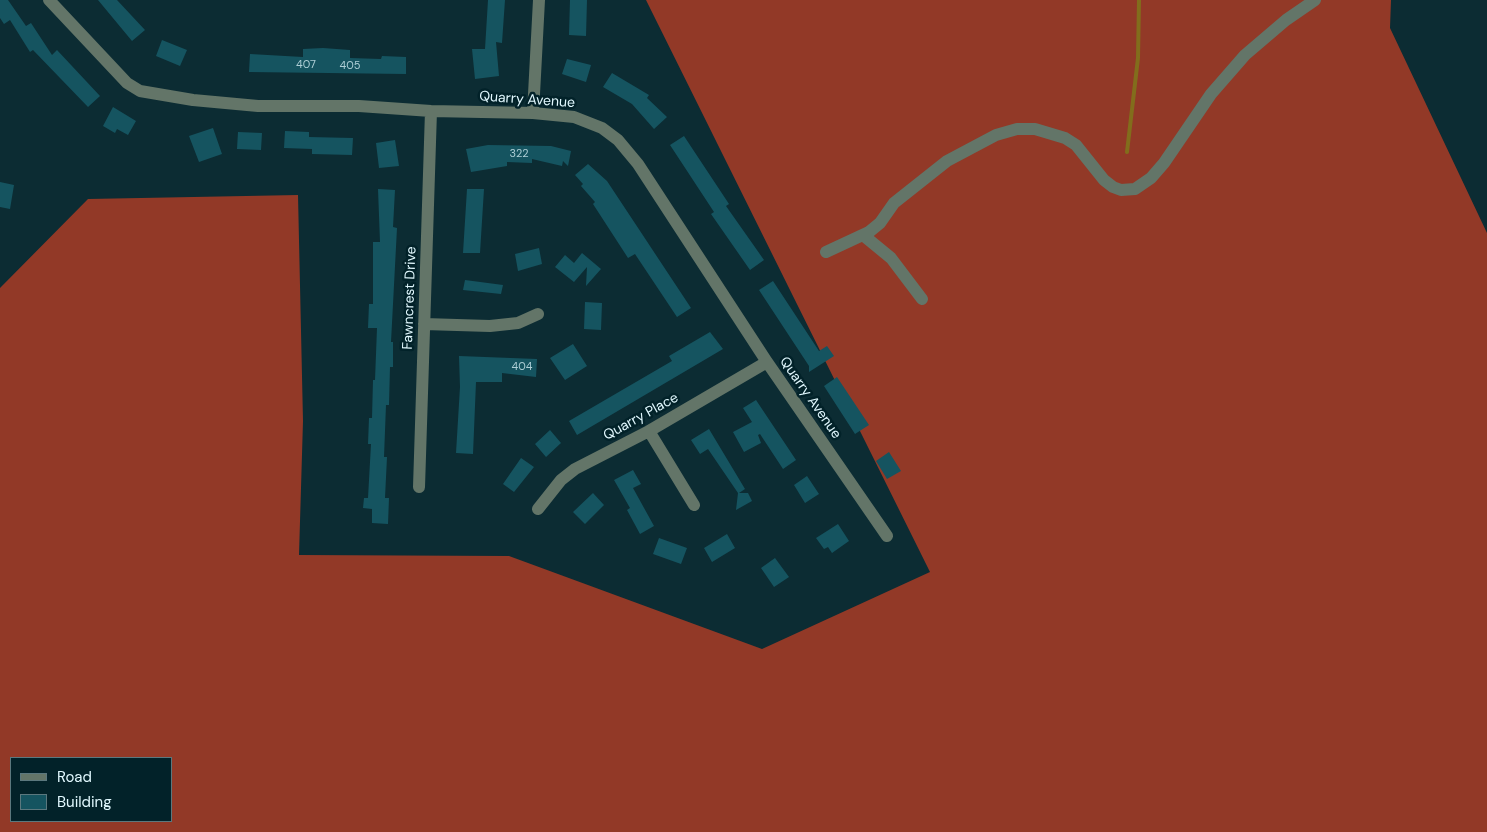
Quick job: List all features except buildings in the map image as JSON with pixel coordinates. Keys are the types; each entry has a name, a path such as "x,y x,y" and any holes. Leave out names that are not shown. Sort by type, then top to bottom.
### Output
{"street":[{"name":"Quarry Avenue","path":"49,0 108,64 131,86 140,91 193,100 258,106 359,106 431,111 533,113 574,117 594,123 624,147 638,164 767,362 887,536"},
{"path":"533,113 539,0"},
{"path":"826,252 863,236 880,223 894,203 914,185 947,161 996,135 1017,129 1035,129 1065,138 1076,146 1112,187 1121,190 1135,189 1151,178 1164,163 1211,94 1245,55 1286,20 1315,0"},
{"name":"Fawncrest Drive","path":"419,486 431,111"},
{"path":"863,236 892,258 922,298"},
{"path":"424,324 490,326 518,323 538,314"},
{"name":"Quarry Place","path":"538,509 566,476 649,431 767,362"},
{"path":"649,431 694,504"}],"shaded area":[{"path":"646,0 1391,0 1390,28 1487,233 1487,832 0,832 0,288 88,199 298,195 303,421 299,555 509,556 762,649 930,572"}],"waterway":[{"path":"1127,152 1138,58 1139,0"}]}
